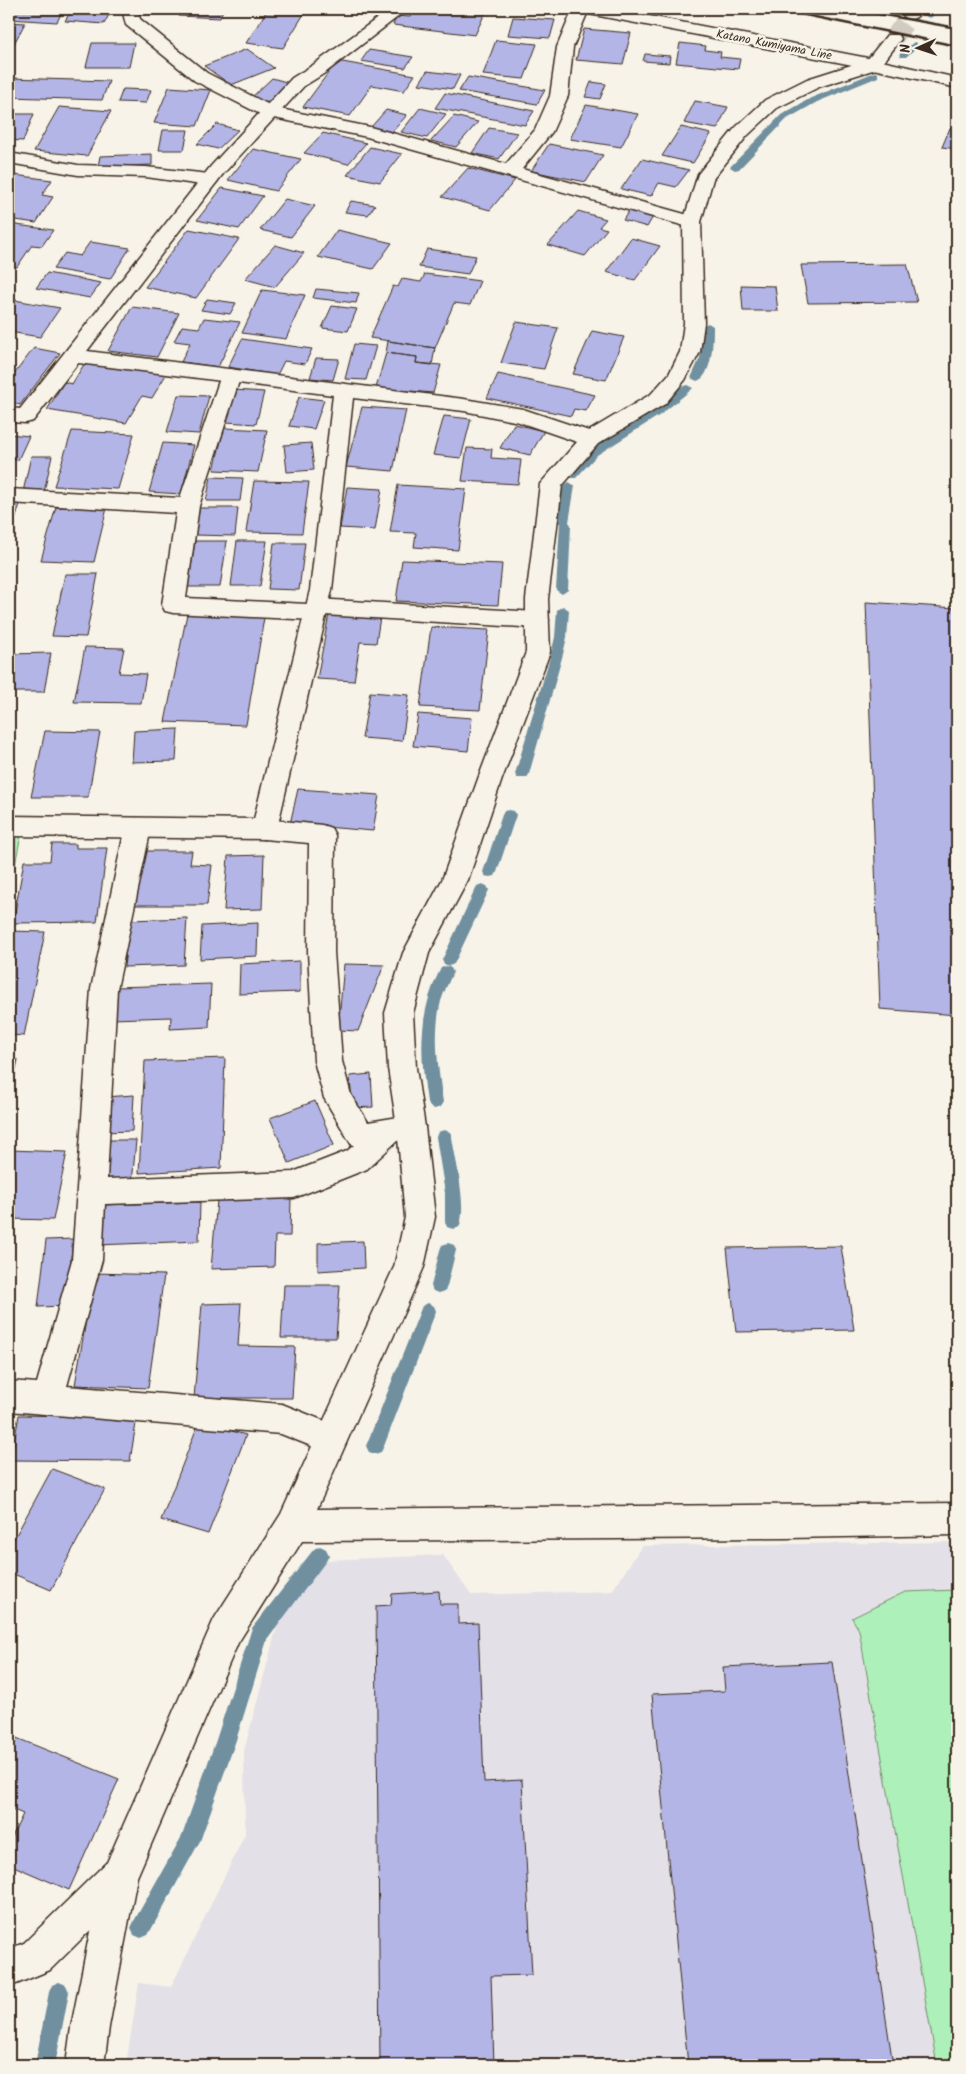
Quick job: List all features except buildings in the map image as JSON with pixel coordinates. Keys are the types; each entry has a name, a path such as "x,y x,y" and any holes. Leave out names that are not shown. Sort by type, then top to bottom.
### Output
{"street":[{"path":"130,9 132,21 200,77 270,112 370,132 692,222"},
{"path":"9,415 26,416 209,180 298,82 400,9"},
{"path":"510,171 543,132 559,96 565,47 581,9"},
{"name":"Katano Kumiyama Line","path":"589,9 873,64 957,84"},
{"path":"85,2065 90,2027 119,1876 226,1631 293,1525 409,1267 420,1216 400,1128 402,1068 399,1013 416,953 455,880 490,779 538,652 537,599 551,484 591,439 658,399 678,376 690,352 694,323 692,222 704,178 741,132 771,104 813,83 873,64 893,39"},
{"path":"9,158 78,170 146,172 209,180"},
{"path":"74,356 344,390 413,395 523,416 591,439"},
{"path":"230,375 188,506 173,605 537,620"},
{"path":"264,829 321,590 344,390"},
{"path":"9,496 188,506"},
{"path":"9,826 264,829 322,835 321,952 328,1061 338,1098 361,1135 400,1128"},
{"path":"48,1399 87,1260 104,989 138,828"},
{"path":"91,1192 294,1185 357,1160 400,1128"},
{"path":"9,1396 282,1419 331,1439"},
{"path":"293,1525 787,1522 957,1518"},
{"path":"9,1968 36,1957 119,1876"}],"shaded area":[{"path":"957,1542 957,2065 126,2065 139,1983 171,1987 245,1834 244,1751 279,1619 327,1560 443,1555 471,1595 612,1591 642,1546"}],"green space":[{"path":"9,835 21,835 14,870 9,870"},
{"path":"957,1590 957,2065 937,2065 859,1630 852,1618 905,1592"}],"waterway":[{"path":"929,15 933,9"},
{"path":"903,55 914,45"},
{"path":"735,167 784,117 814,100 875,75"},
{"path":"697,378 706,358 708,326"},
{"path":"572,475 578,466 593,452 643,421 687,388"},
{"path":"564,520 569,486"},
{"path":"562,590 565,525"},
{"path":"522,774 557,654 561,637 563,610"},
{"path":"490,872 509,815"},
{"path":"449,960 482,890"},
{"path":"435,1102 430,1065 430,1026 434,1001 446,972"},
{"path":"444,1137 453,1193 453,1222"},
{"path":"439,1286 448,1250"},
{"path":"375,1446 428,1311"},
{"path":"141,1928 190,1841 226,1740 259,1635 320,1555"},
{"path":"45,2065 59,1992"}],"tunnel":[{"path":"893,39 911,14"}],"railway":[{"path":"776,9 957,46"},
{"path":"851,9 957,28"}]}
